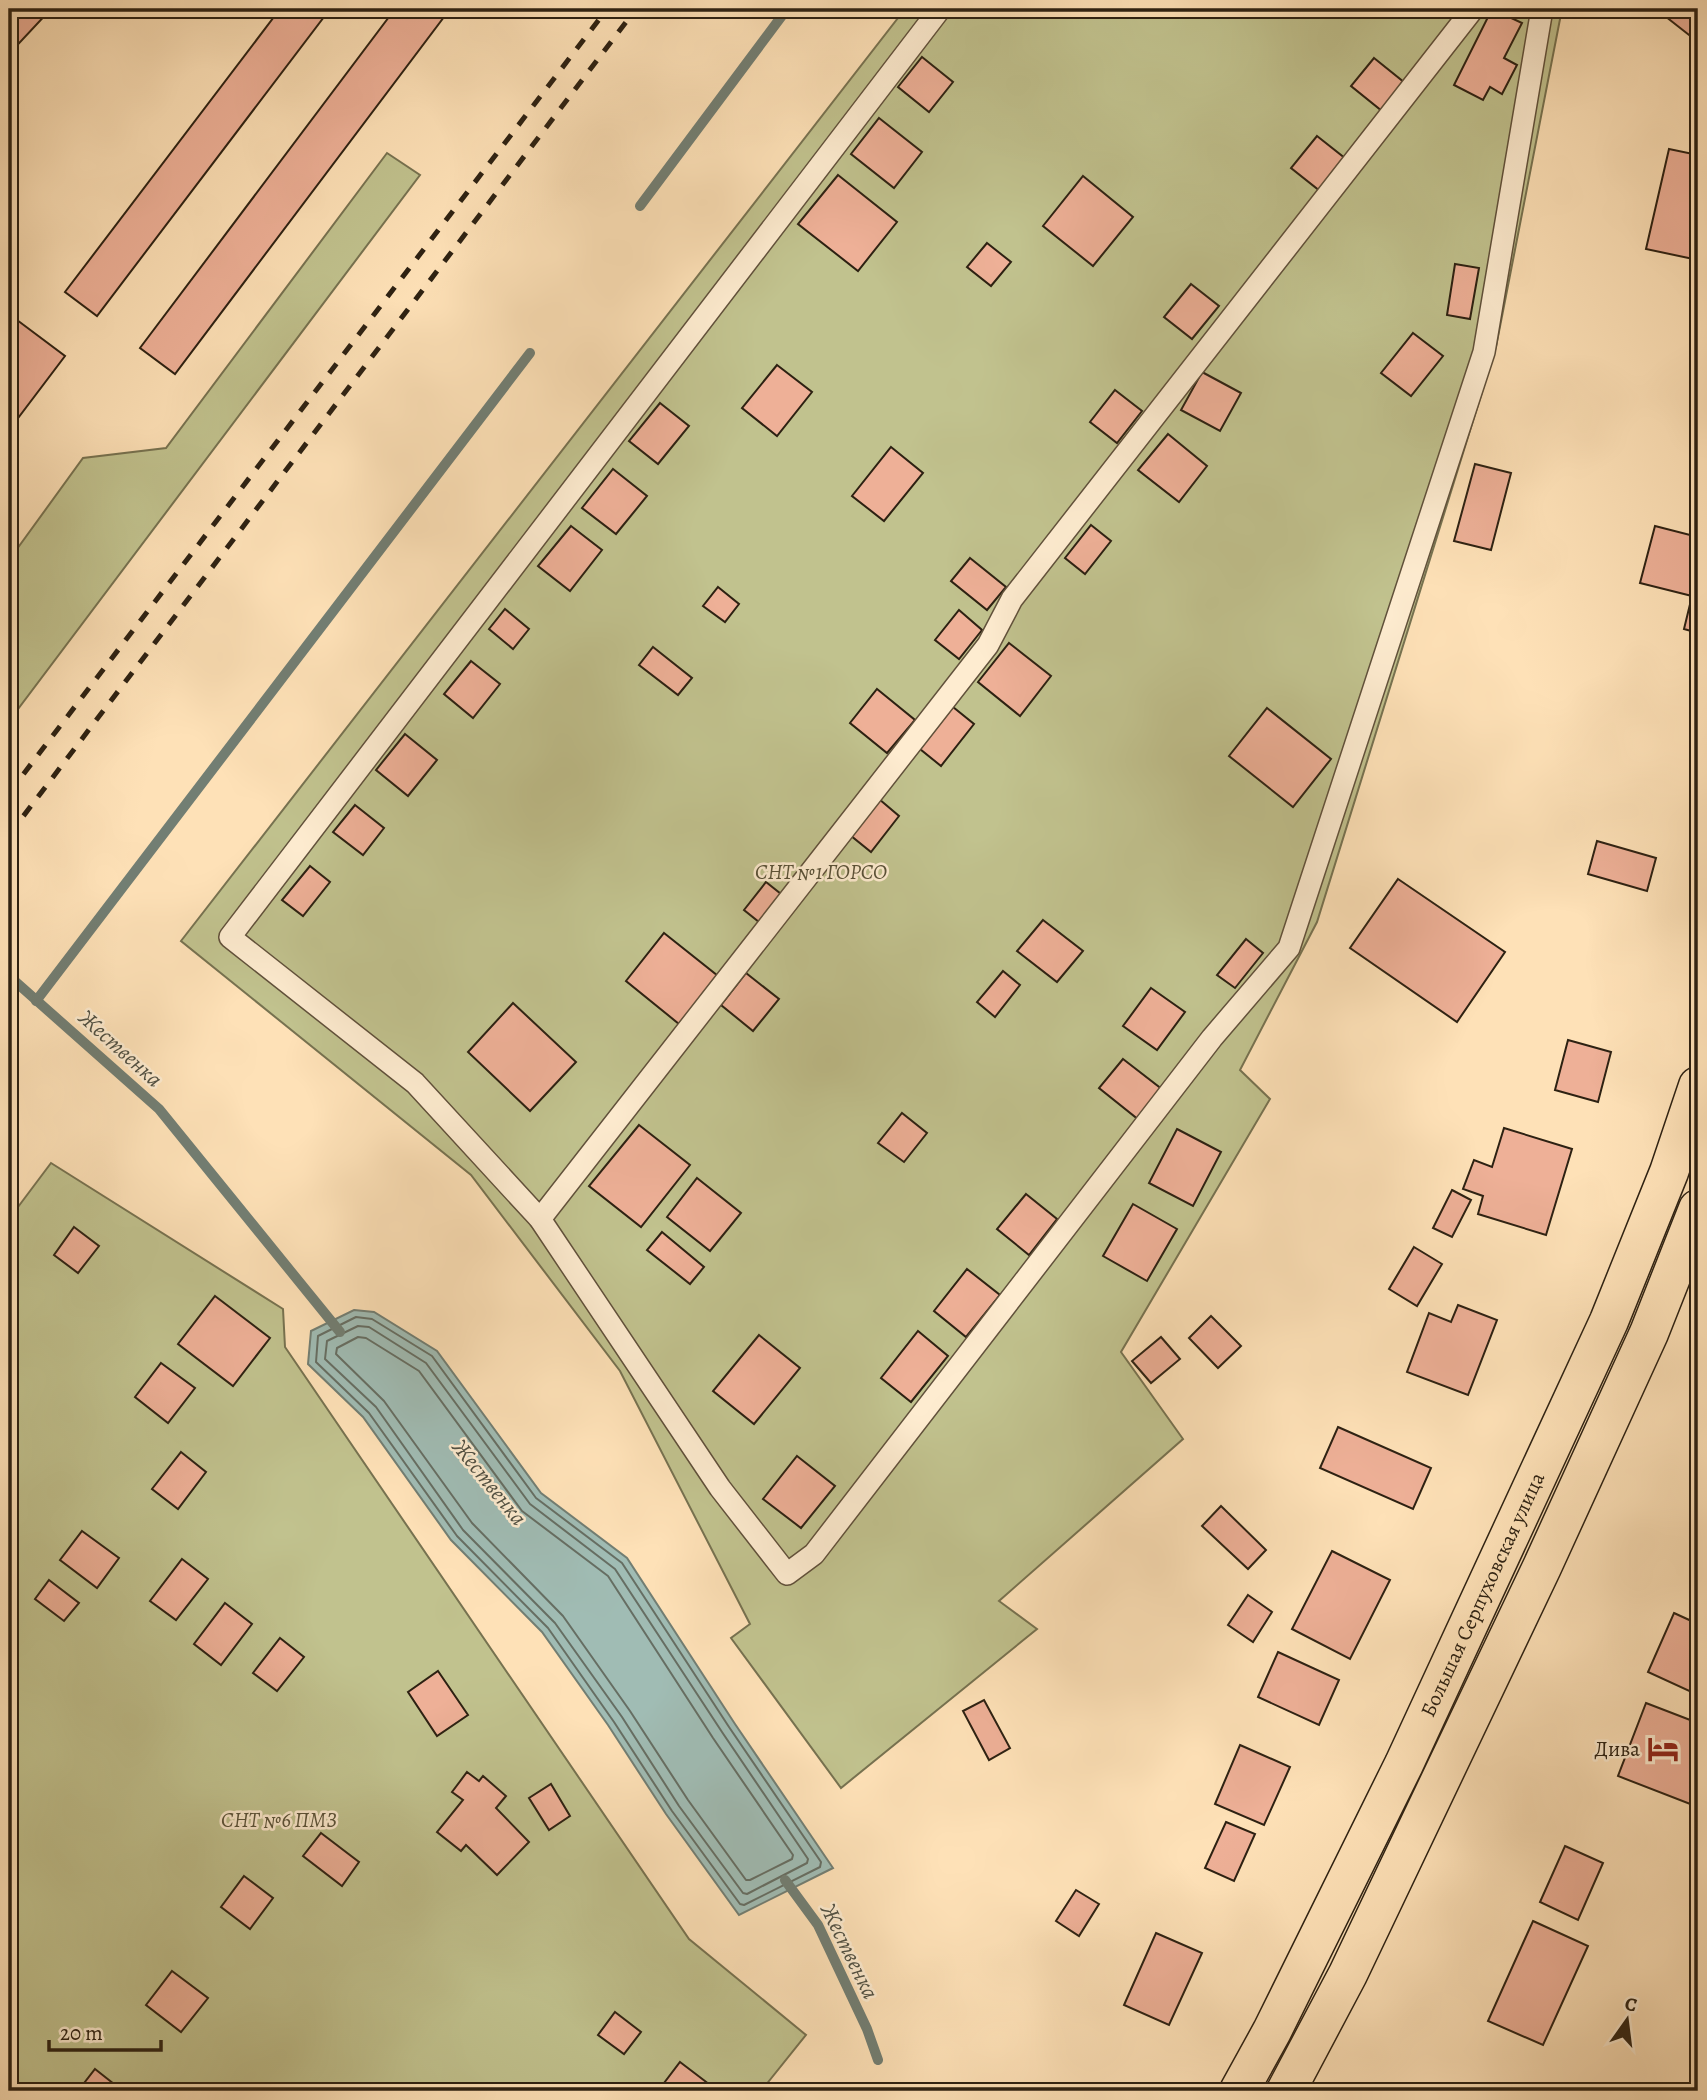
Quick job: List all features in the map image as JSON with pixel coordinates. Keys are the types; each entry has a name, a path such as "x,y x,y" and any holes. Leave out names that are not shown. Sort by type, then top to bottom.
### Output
{"main road":[{"name":"Большая Серпуховская улица","path":"1239,2091 1272,2031 1404,1764 1609,1321 1669,1172 1698,1086"},
{"name":"Большая Серпуховская улица","path":"1286,2091 1349,1974 1542,1567 1649,1333 1698,1209"}],"lane":[{"path":"940,9 230,937 415,1083 540,1219 720,1488 787,1574 814,1554 1212,1038 1289,948 1483,352 1542,9"},
{"path":"540,1219 988,645 1012,598 1473,9"}],"green space":[{"name":"СНТ №1 ГОРСО","path":"905,9 1562,9 1496,347 1317,922 1240,1070 1270,1099 1121,1352 1183,1439 999,1601 1037,1629 841,1788 731,1638 750,1624 620,1371 471,1175 181,941"},
{"path":"387,153 420,175 9,721 9,560 83,458 166,448"},
{"name":"СНТ №6 ПМЗ","path":"51,1163 283,1309 285,1347 689,1939 806,2035 761,2091 9,2091 9,1219"}],"water":[{"path":"354,1310 374,1312 437,1351 541,1493 627,1558 833,1868 739,1915 666,1814 608,1725 542,1632 451,1540 363,1417 308,1364 311,1331"}],"building":[{"path":"9,9 51,9 9,54"},
{"path":"280,9 330,9 97,316 65,292"},
{"path":"395,9 450,9 175,374 140,348"},
{"path":"1492,9 1522,23 1504,58 1517,65 1502,94 1490,87 1483,100 1454,85"},
{"path":"1656,9 1698,9 1698,42"},
{"path":"922,57 953,82 929,112 898,87"},
{"path":"1374,58 1405,83 1382,111 1351,86"},
{"path":"879,118 922,152 894,188 851,154"},
{"path":"1317,136 1346,159 1320,191 1291,168"},
{"path":"1669,149 1698,155 1698,260 1646,249"},
{"path":"838,175 897,222 858,271 798,224"},
{"path":"1083,176 1133,217 1093,266 1043,226"},
{"path":"987,243 1011,262 991,286 967,267"},
{"path":"1455,264 1479,268 1470,319 1447,315"},
{"path":"1191,284 1219,306 1192,339 1164,317"},
{"path":"9,314 65,356 9,430"},
{"path":"1413,333 1443,356 1411,396 1381,373"},
{"path":"777,365 812,392 777,436 742,408"},
{"path":"1202,372 1241,393 1220,431 1181,410"},
{"path":"1115,390 1142,411 1117,443 1090,422"},
{"path":"660,403 689,426 658,464 629,441"},
{"path":"1168,434 1207,466 1179,502 1138,470"},
{"path":"891,447 923,473 884,521 852,496"},
{"path":"1475,464 1511,473 1491,550 1454,541"},
{"path":"613,469 647,496 616,534 582,508"},
{"path":"1091,525 1111,541 1085,574 1065,558"},
{"path":"571,526 602,550 570,591 538,566"},
{"path":"1655,526 1698,537 1698,633 1684,629 1692,596 1640,583"},
{"path":"970,558 1006,587 987,610 951,581"},
{"path":"718,587 739,604 725,622 703,606"},
{"path":"505,609 529,629 513,649 489,629"},
{"path":"959,610 982,630 959,659 935,640"},
{"path":"1009,643 1051,676 1020,716 978,682"},
{"path":"653,647 692,678 678,695 639,665"},
{"path":"471,661 500,684 473,718 444,694"},
{"path":"877,689 915,720 887,753 850,723"},
{"path":"953,707 974,724 941,766 920,749"},
{"path":"1267,708 1331,759 1293,807 1229,756"},
{"path":"405,734 437,760 408,796 376,770"},
{"path":"879,799 899,816 871,852 850,835"},
{"path":"355,805 384,828 363,855 333,832"},
{"path":"1597,841 1656,858 1647,891 1588,874"},
{"path":"310,866 330,882 303,916 282,900"},
{"path":"1398,879 1505,952 1457,1022 1350,948"},
{"path":"766,882 781,894 759,922 744,910"},
{"path":"1043,920 1083,951 1057,982 1017,951"},
{"path":"664,933 718,976 679,1024 626,981"},
{"path":"1246,939 1263,953 1235,988 1217,975"},
{"path":"1003,971 1020,985 995,1017 977,1002"},
{"path":"746,973 779,999 753,1031 721,1005"},
{"path":"1151,988 1185,1012 1157,1050 1123,1026"},
{"path":"513,1003 576,1062 530,1111 468,1052"},
{"path":"1568,1040 1611,1052 1598,1102 1555,1090"},
{"path":"1123,1059 1163,1090 1139,1120 1099,1088"},
{"path":"902,1113 927,1133 904,1162 878,1143"},
{"path":"639,1125 690,1165 641,1227 589,1186"},
{"path":"1504,1128 1572,1149 1546,1235 1478,1214 1483,1196 1463,1189 1474,1160 1492,1167"},
{"path":"1177,1129 1221,1152 1193,1206 1149,1183"},
{"path":"697,1178 741,1213 710,1251 667,1217"},
{"path":"1452,1190 1471,1200 1452,1237 1433,1228"},
{"path":"1026,1194 1057,1219 1029,1255 997,1229"},
{"path":"1133,1204 1177,1229 1147,1281 1103,1256"},
{"path":"74,1227 99,1246 78,1273 54,1255"},
{"path":"662,1232 704,1267 690,1284 647,1250"},
{"path":"1414,1247 1442,1264 1417,1306 1389,1289"},
{"path":"967,1269 1000,1295 966,1337 934,1311"},
{"path":"215,1296 270,1338 233,1386 178,1344"},
{"path":"1458,1305 1497,1320 1468,1395 1407,1372 1429,1313 1451,1322"},
{"path":"1211,1316 1241,1346 1218,1368 1189,1338"},
{"path":"918,1331 948,1356 911,1402 881,1378"},
{"path":"759,1335 800,1368 754,1424 713,1391"},
{"path":"1161,1337 1180,1359 1151,1383 1132,1361"},
{"path":"161,1363 195,1388 168,1423 135,1397"},
{"path":"1338,1427 1431,1468 1413,1509 1320,1468"},
{"path":"181,1452 206,1472 178,1509 152,1489"},
{"path":"797,1456 835,1486 801,1528 763,1499"},
{"path":"1221,1506 1266,1550 1248,1569 1202,1526"},
{"path":"82,1531 119,1558 97,1588 60,1560"},
{"path":"1332,1551 1390,1580 1350,1659 1292,1629"},
{"path":"182,1559 208,1579 176,1620 150,1601"},
{"path":"49,1580 79,1603 64,1621 35,1599"},
{"path":"1248,1595 1272,1612 1253,1642 1228,1625"},
{"path":"225,1603 252,1624 221,1665 194,1644"},
{"path":"1674,1613 1698,1624 1698,1695 1648,1672"},
{"path":"280,1638 304,1657 277,1691 253,1673"},
{"path":"1278,1652 1339,1680 1319,1725 1258,1697"},
{"path":"438,1671 468,1715 437,1736 408,1692"},
{"path":"984,1700 1010,1748 989,1760 963,1711"},
{"name":"Дива","path":"1646,1703 1698,1723 1698,1807 1618,1776"},
{"path":"1240,1745 1290,1767 1264,1825 1215,1804"},
{"path":"467,1772 479,1781 483,1776 506,1796 496,1808 529,1842 497,1875 466,1845 461,1851 437,1832 463,1800 452,1792"},
{"path":"551,1784 570,1816 549,1830 529,1798"},
{"path":"1226,1822 1255,1834 1234,1881 1205,1868"},
{"path":"321,1833 359,1862 342,1886 303,1856"},
{"path":"1565,1846 1603,1863 1578,1920 1540,1902"},
{"path":"244,1876 273,1898 250,1929 221,1907"},
{"path":"1076,1890 1099,1904 1079,1936 1056,1921"},
{"path":"1533,1921 1588,1946 1543,2045 1488,2021"},
{"path":"1156,1933 1202,1953 1169,2025 1124,2005"},
{"path":"172,1971 208,1998 181,2032 146,2005"},
{"path":"615,2012 641,2032 624,2054 598,2035"},
{"path":"680,2062 718,2091 658,2091"},
{"path":"95,2069 119,2088 117,2091 78,2091"}],"waterway":[{"path":"640,206 787,9"},
{"path":"36,1001 530,353"},
{"name":"Жественка","path":"9,976 159,1109 340,1332"},
{"name":"Жественка","path":"785,1880 818,1925 867,2029 878,2060"}],"railway":[{"path":"9,793 607,9"},
{"path":"9,835 636,9"}],"place":[{"name":"Дива","path":"1663,1749"}]}
